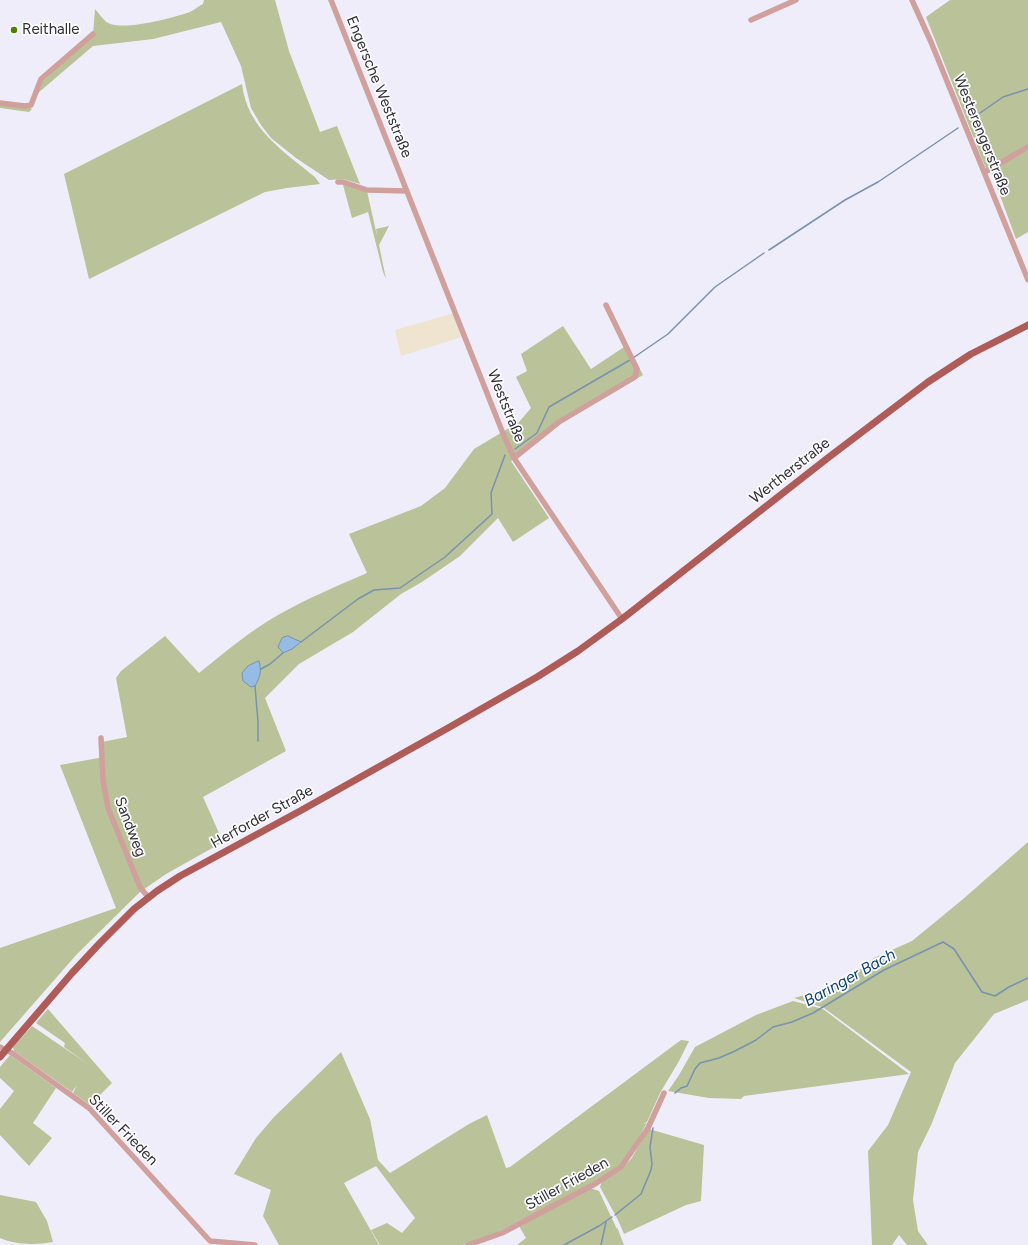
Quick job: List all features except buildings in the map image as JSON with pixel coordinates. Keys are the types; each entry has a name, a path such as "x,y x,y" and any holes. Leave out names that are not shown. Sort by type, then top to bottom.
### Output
{"main road":[{"name":"Wertherstraße","path":"578,652 835,452 928,382 970,354 1028,326"},
{"name":"Herforder Straße","path":"0,1057 3,1048 100,943 148,897 180,876 448,728 578,652"}],"street":[{"name":"Engersche Weststraße","path":"331,0 404,183"},
{"path":"751,20 796,0"},
{"name":"Westerengerstraße","path":"912,0 985,172 1028,280"},
{"path":"0,103 25,106 31,105 41,79 93,34"},
{"path":"985,172 1028,147"},
{"path":"338,182 343,182 367,190 407,191"},
{"name":"Weststraße","path":"404,183 514,458 622,619"},
{"path":"514,458 559,422 635,377 636,369 606,305"},
{"name":"Sandweg","path":"101,738 103,787 108,808 140,887 148,897"},
{"name":"Stiller Frieden","path":"3,1048 89,1108 212,1243 255,1245"},
{"name":"Stiller Frieden","path":"468,1245 502,1233 595,1184 621,1167 648,1128 664,1093"}],"shaded area":[{"path":"454,313 462,337 401,356 395,330"}],"green space":[{"path":"204,0 275,0 289,51 320,132 337,126 360,184 343,179 329,180 296,158 271,138 251,108 241,66 221,22 153,39 93,46 38,93 43,81 93,35 95,9 108,23 125,26 149,23 190,12 203,4"},
{"path":"950,0 1028,0 1028,145 986,169 926,17"},
{"path":"242,84 245,100 259,126 279,148 315,177 320,184 265,192 89,279 64,174"},
{"path":"0,104 32,109 29,112 0,108"},
{"path":"1028,150 1028,232 1016,239 991,171"},
{"path":"343,185 348,185 367,191 377,236 376,229 389,226 379,245 386,279 368,212 352,218"},
{"path":"563,326 591,369 627,345 643,375 560,424 519,457 511,461 549,518 513,542 498,518 460,556 422,582 401,594 353,632 299,664 265,698 286,751 203,797 223,842 166,874 140,892 77,954 0,1042 0,948 116,908 60,765 104,757 102,742 127,737 116,678 121,671 165,636 199,673 247,635 278,615 311,598 367,573 349,534 421,506 445,488 474,449 519,422 531,408 516,377 527,371 521,354"},
{"path":"1028,842 1028,1000 994,1014 955,1063 932,1123 918,1152 913,1200 918,1231 928,1245 907,1245 899,1235 892,1245 872,1245 868,1151 888,1125 911,1072 824,1008 794,998 826,989 847,980 874,958 912,941 962,900"},
{"path":"793,1001 823,1009 909,1074 744,1096 741,1099 709,1098 668,1091 695,1047 756,1015"},
{"path":"48,1009 112,1083 90,1105 73,1093 77,1085 72,1092 14,1051 13,1047 32,1026 89,1065 64,1047 65,1043 36,1023"},
{"path":"681,1040 689,1041 660,1093 647,1122 643,1124 647,1123 623,1164 592,1184 492,1235 463,1245 380,1245 371,1230 387,1223 402,1233 415,1218 376,1166 344,1183 379,1245 279,1245 263,1216 271,1190 234,1174 256,1138 274,1117 341,1052 370,1119 378,1160 390,1173 469,1124 487,1115 506,1168 510,1167"},
{"path":"10,1055 56,1088 33,1123 52,1138 29,1166 0,1135 0,1109 14,1091 0,1078 0,1067"},
{"path":"649,1129 704,1145 701,1201 686,1205 624,1234 600,1187 602,1181 619,1171 631,1159"},
{"path":"590,1189 599,1191 616,1229 617,1227 624,1245 517,1245 526,1238 519,1226"},
{"path":"0,1195 36,1202 47,1221 53,1242 26,1244 0,1238"}],"water":[{"path":"288,636 301,642 292,649 283,653 278,647 282,638"},
{"path":"259,661 259,677 255,686 251,687 243,681 242,673 248,666"}],"waterway":[{"path":"970,120 1003,97 1028,89"},
{"path":"769,250 845,200 878,182 958,128"},
{"path":"633,358 668,334 715,287 764,253"},
{"path":"515,449 537,433 549,407 630,360"},
{"path":"301,642 358,599 374,590 400,588 445,557 492,514 491,493 505,455"},
{"path":"261,669 270,664 283,653"},
{"path":"255,686 258,741"},
{"name":"Baringer Bach","path":"675,1093 681,1088 687,1086 695,1069 700,1063 719,1058 735,1051 756,1040 773,1027 792,1022 813,1013 884,970 943,942 954,949 982,992 995,996 1028,978"},
{"name":"Baringer Bach","path":"615,1215 641,1194 651,1170 652,1164 650,1147 653,1128"},
{"name":"Baringer Bach","path":"564,1245 599,1226 612,1217"},
{"path":"601,1245 606,1222"}],"place":[{"name":"Reithalle","path":"14,30"}]}
